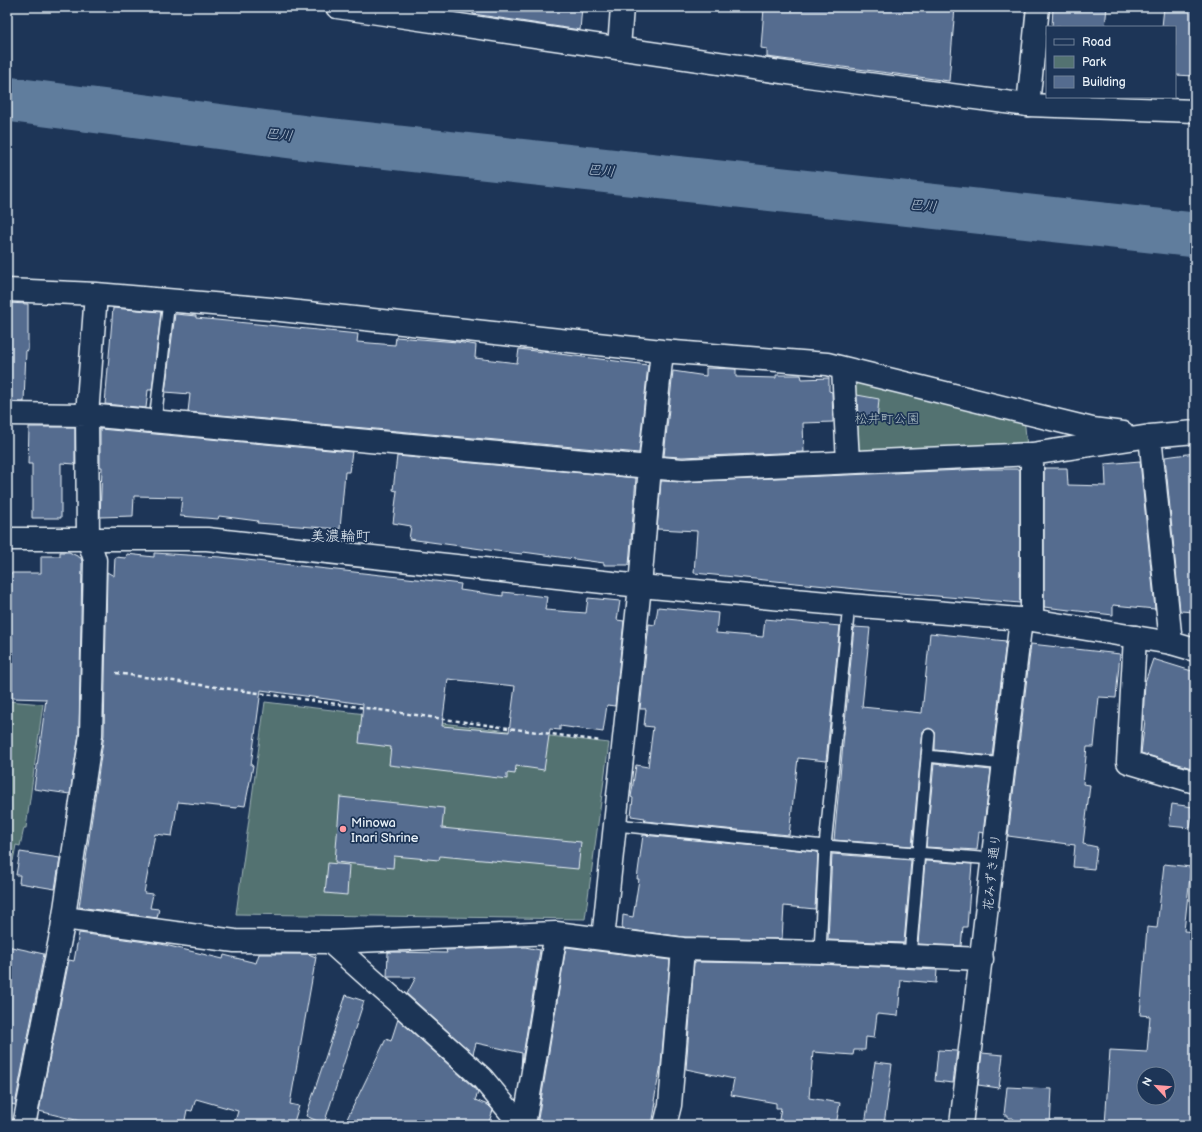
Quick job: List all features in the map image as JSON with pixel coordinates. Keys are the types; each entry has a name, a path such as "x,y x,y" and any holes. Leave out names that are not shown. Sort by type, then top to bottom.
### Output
{"street":[{"path":"339,7 815,77 1028,105 1195,111"},
{"path":"619,48 622,7"},
{"path":"1028,105 1038,7"},
{"path":"7,290 96,294 279,310 662,352 827,364 1092,429 1150,436"},
{"path":"24,1125 64,918 91,735 95,560 88,538 87,415 96,294"},
{"path":"603,939 616,825 662,352"},
{"path":"843,368 848,462"},
{"path":"7,414 87,415 682,470 1032,454 1150,436 1195,432"},
{"path":"1150,436 1170,643"},
{"name":"花みずき通り","path":"961,1125 982,959 992,859 1004,764 1027,619 1032,454"},
{"path":"7,539 207,539 640,586 1027,619 1170,643 1195,650"},
{"path":"1135,637 1128,762 1195,782"},
{"path":"64,918 235,941 330,942 556,933 683,949 820,952 982,959"},
{"path":"523,1125 556,933"},
{"path":"330,942 482,1078 523,1125"},
{"path":"665,1125 670,1105 683,949"}],"lane":[{"path":"156,421 169,301"},
{"path":"820,952 826,846 849,605"},
{"path":"910,956 929,735"},
{"path":"927,756 1004,764"},
{"path":"616,825 826,846 992,859"}],"path":[{"path":"92,669 624,745"}],"green space":[{"name":"松井町公園","path":"853,375 1024,417 1027,447 854,452"},
{"path":"7,701 43,704 26,828 24,828 20,846 16,845 13,861 7,860"},
{"path":"265,702 609,743 585,919 236,914"}],"building":[{"path":"473,7 582,7 580,30 473,14"},
{"path":"955,7 949,81 767,57 767,49 761,48 764,8"},
{"path":"1053,7 1107,7 1105,26 1052,26"},
{"path":"1164,7 1195,7 1195,76 1176,75 1176,26 1162,26"},
{"path":"7,303 28,304 28,351 26,350 24,402 7,402"},
{"path":"113,308 161,312 152,390 148,390 146,408 105,404"},
{"path":"175,314 196,316 196,318 358,334 357,342 395,345 396,337 457,342 476,345 475,358 517,363 519,349 648,365 639,453 188,412 190,394 165,392"},
{"path":"706,368 736,369 736,377 776,378 776,375 801,375 802,379 829,378 829,391 832,392 833,422 803,423 804,452 682,457 664,456 673,371 706,376"},
{"path":"857,395 879,399 877,421 858,421"},
{"path":"29,427 75,427 75,464 61,463 61,518 32,518 32,464 28,464"},
{"path":"100,429 352,452 349,472 345,472 340,529 257,523 258,521 219,516 218,519 180,516 182,497 134,496 133,516 100,517 102,467 100,467"},
{"path":"1195,453 1195,612 1180,611 1165,457"},
{"path":"397,456 636,478 629,565 604,565 604,563 523,552 522,554 409,539 411,526 393,523 397,491 393,490"},
{"path":"1140,461 1155,609 1113,605 1113,615 1044,607 1044,468 1067,468 1068,485 1106,486 1105,464"},
{"path":"986,469 1020,469 1020,603 694,573 697,531 657,529 661,481 683,482"},
{"path":"60,552 69,552 81,558 82,562 79,734 70,794 34,789 46,699 12,698 12,636 7,636 7,573 41,573 41,556 60,556"},
{"path":"154,553 220,557 461,584 460,590 503,596 503,592 547,597 545,610 586,613 588,598 620,601 617,620 624,621 615,706 607,705 603,732 560,726 560,730 550,729 544,770 516,766 515,774 507,773 507,779 389,765 391,747 359,743 363,704 261,690 251,765 253,766 245,806 238,805 237,808 178,802 172,836 155,834 144,893 153,894 150,908 159,909 157,918 79,907 104,735 107,572 114,576 115,557 126,558 127,554 154,557","holes":["448,679 515,686 509,732 442,726"]},
{"path":"658,607 718,613 716,633 763,637 765,619 840,626 826,761 798,758 789,835 644,821 645,818 631,816 633,798 631,797 636,765 648,767 653,727 644,726 646,709 640,709 649,624 655,625"},
{"path":"854,627 870,628 862,707 922,713 930,633 1006,641 992,756 935,750 935,732 929,728 923,731 912,846 834,840"},
{"path":"1031,644 1120,654 1116,698 1099,697 1094,747 1087,747 1083,784 1090,785 1083,844 1097,847 1094,869 1073,867 1075,845 1008,836"},
{"path":"1153,659 1195,672 1195,769 1141,753 1145,720 1143,720 1145,682"},
{"path":"934,764 991,770 983,833 979,832 977,850 926,847"},
{"path":"340,797 444,808 442,828 581,842 578,869 440,856 439,860 394,856 393,868 335,862"},
{"path":"1172,804 1193,807 1190,828 1169,826"},
{"path":"643,835 818,852 815,909 784,906 782,939 684,937 622,929 623,915 633,917 639,879 637,879"},
{"path":"20,852 60,858 55,889 19,883 20,875 16,875"},
{"path":"832,854 911,860 904,943 828,940"},
{"path":"925,861 972,864 967,927 963,927 961,946 918,944"},
{"path":"328,863 349,865 347,895 325,893"},
{"path":"1164,864 1191,867 1184,931 1195,932 1195,1125 1105,1125 1110,1050 1147,1052 1150,1016 1140,1015 1147,927 1157,928"},
{"path":"79,933 161,944 223,959 224,955 256,963 259,954 308,954 316,957 290,1104 299,1106 293,1125 234,1125 238,1111 196,1099 192,1111 187,1110 184,1125 96,1125 39,1111 69,960 74,961"},
{"path":"7,946 44,954 15,1105 7,1103"},
{"path":"525,947 540,950 521,1068 522,1053 476,1043 473,1054 407,994 416,977 387,977 388,952 447,953 446,950"},
{"path":"566,947 670,960 661,1065 654,1101 656,1102 652,1125 537,1125"},
{"path":"694,962 820,964 937,970 936,983 901,980 898,1016 877,1014 874,1038 866,1037 865,1050 854,1050 853,1055 813,1052 809,1098 840,1103 836,1125 778,1125 781,1108 776,1108 776,1103 731,1095 734,1079 686,1069"},
{"path":"346,995 364,1001 324,1124 306,1116"},
{"path":"398,1019 473,1087 478,1093 475,1100 488,1105 493,1110 488,1125 344,1125 386,1039 391,1041"},
{"path":"938,1050 957,1051 953,1083 935,1081"},
{"path":"982,1053 1003,1055 999,1088 978,1085"},
{"path":"875,1062 892,1064 884,1125 865,1124"},
{"path":"1007,1087 1052,1089 1050,1125 1013,1125 1013,1118 1008,1118 1008,1115 1004,1115"}],"waterway":[{"name":"巴川","path":"7,99 307,138 1195,235"}],"place":[{"name":"Minowa Inari Shrine","path":"343,829"}],"district":[{"name":"美濃輪町","path":"340,536"}]}
